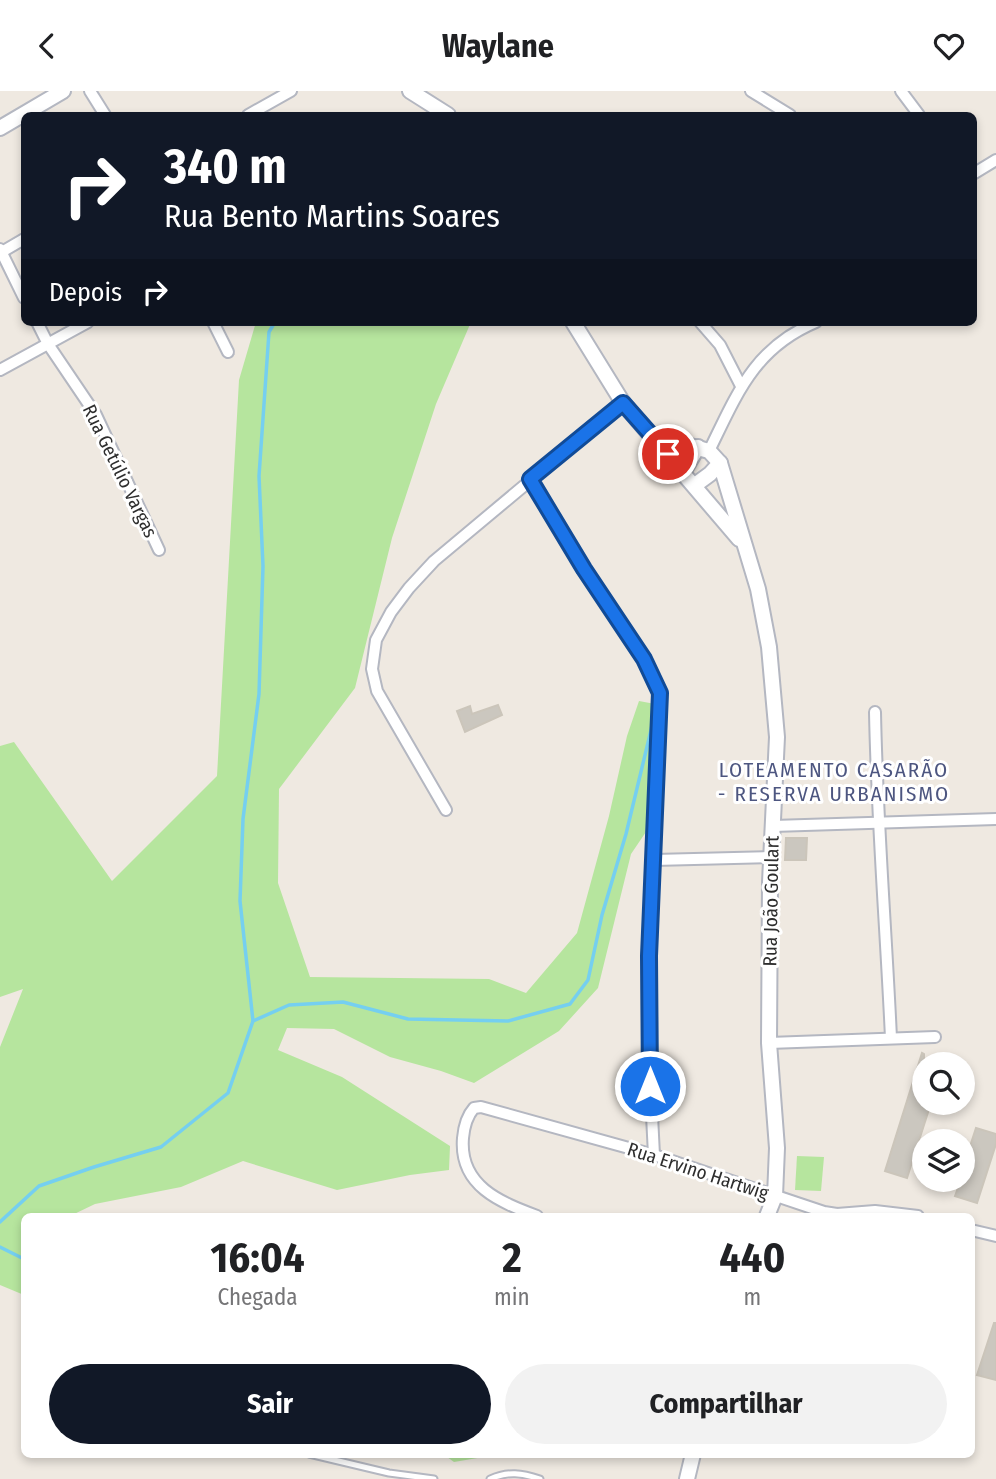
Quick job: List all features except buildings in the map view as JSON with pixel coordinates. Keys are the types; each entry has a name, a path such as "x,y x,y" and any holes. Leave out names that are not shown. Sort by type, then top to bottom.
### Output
{"street":[{"path":"27,112 63,91"},
{"path":"90,91 103,112"},
{"path":"253,112 291,91"},
{"path":"410,91 443,112"},
{"path":"751,91 785,112"},
{"path":"901,91 917,112"},
{"path":"0,128 21,116"},
{"path":"977,172 996,160"},
{"path":"21,240 0,251 21,292"},
{"name":"Rua Getúlio Vargas","path":"39,326 48,344 96,415 159,550"},
{"path":"0,370 81,326"},
{"path":"215,326 228,352"},
{"name":"Rua João Goulart","path":"575,326 623,403 744,546"},
{"path":"703,326 720,345 741,386"},
{"path":"683,472 704,449 741,386 771,348 794,331 806,326"},
{"path":"446,810 377,691 372,669 376,640 391,612 433,561 623,403"},
{"path":"652,436 704,449"},
{"name":"Rua João Goulart","path":"704,449 720,463 758,589 769,647 777,737 771,857 769,1044 777,1148 775,1196 768,1213"},
{"path":"695,485 720,463"},
{"path":"530,479 584,569 644,659 660,693 649,956 650,1086 654,1155"},
{"path":"875,712 877,823 885,905 891,1038"},
{"path":"773,826 996,819"},
{"path":"654,860 771,857"},
{"path":"769,1044 935,1037"},
{"name":"Rua Ervino Hartwig","path":"529,1213 487,1194 471,1176 462,1149 464,1126 474,1108 481,1107 654,1155 830,1213"},
{"name":"Rua Ervino Hartwig","path":"852,1213 875,1210 896,1213"},
{"path":"975,1231 996,1237"},
{"path":"687,1479 692,1458"}],"lane":[{"path":"326,1458 389,1473 433,1479"},
{"path":"490,1479 503,1473 523,1473 540,1479"}],"green space":[{"path":"255,326 469,326 436,404 392,538 355,688 279,789 278,883 310,977 489,979 526,993 577,933 609,816 627,736 639,701 655,704 650,826 631,854 598,988 559,1031 474,1083 390,1057 334,1029 287,1028 278,1050 342,1077 450,1146 449,1170 337,1190 243,1161 181,1187 95,1204 76,1213 21,1213 21,1294 0,1285 0,1047 23,989 0,997 0,746 14,742 112,881 217,776 239,380"},
{"path":"797,1156 824,1157 821,1191 795,1190"},
{"path":"448,1458 478,1458 454,1462"}],"waterway":[{"path":"253,1021 240,901 243,819 259,694 263,566 259,476 269,332 273,326"},
{"path":"0,1222 39,1186 161,1147 228,1093 253,1021 289,1005 343,1002 408,1019 508,1021 570,1004 588,980 602,915 626,834 652,726"},
{"path":"0,1247 21,1258"}],"district":[{"name":"LOTEAMENTO CASARÃO - RESERVA URBANISMO","path":"834,782"}],"route":[{"path":"650,1086 649,956 660,693 644,659 584,569 530,479 623,403 668,454"}]}
